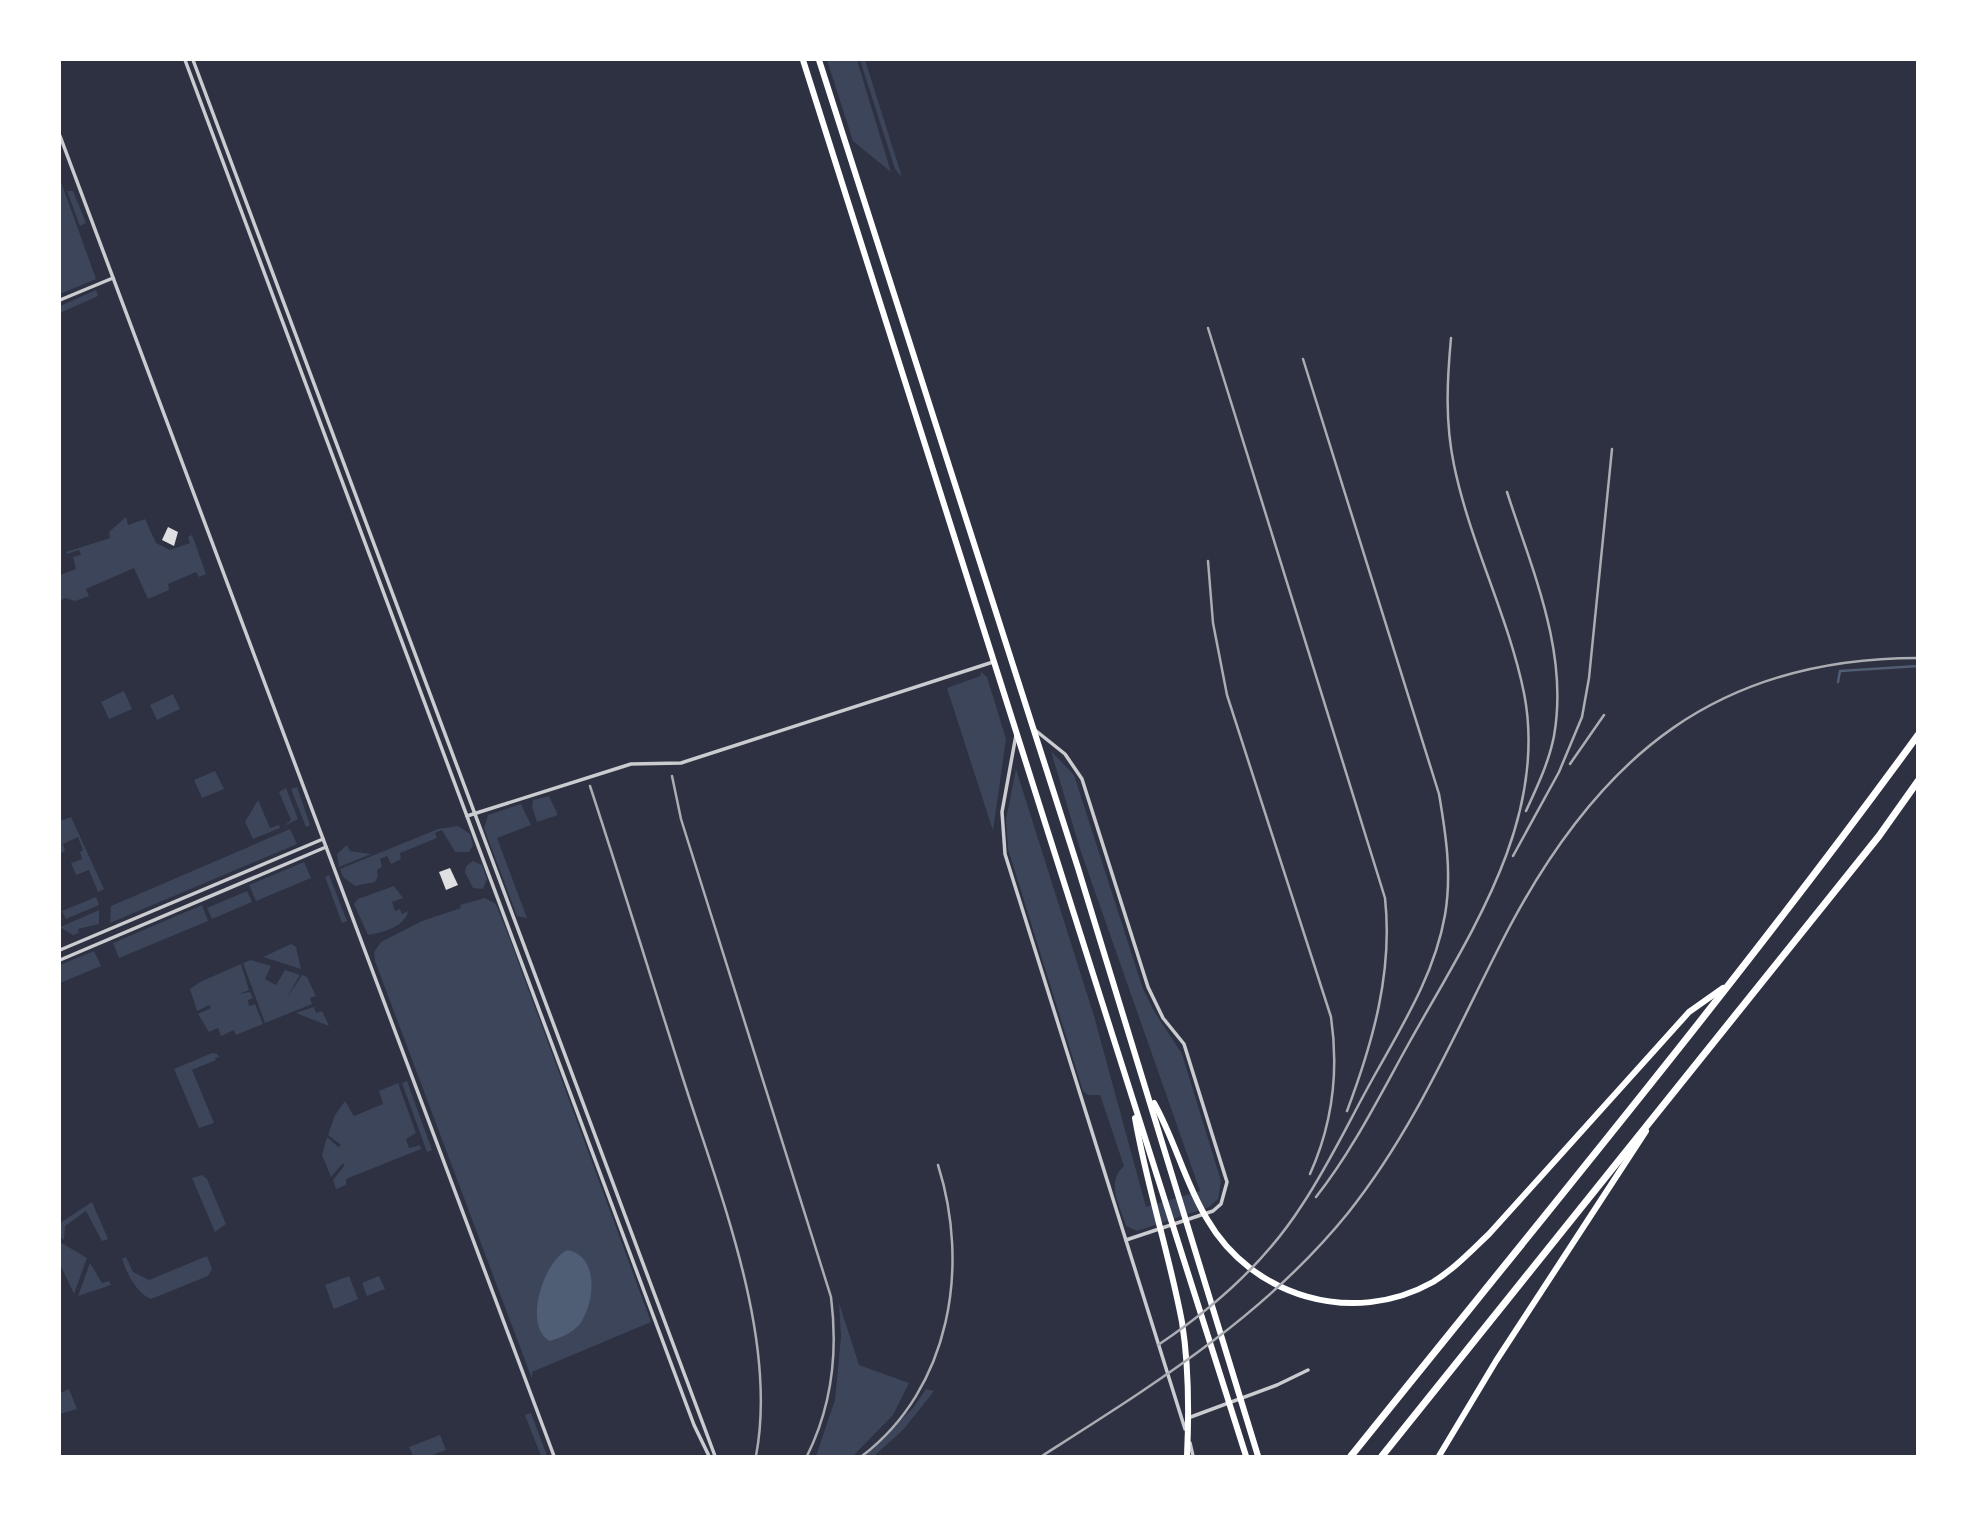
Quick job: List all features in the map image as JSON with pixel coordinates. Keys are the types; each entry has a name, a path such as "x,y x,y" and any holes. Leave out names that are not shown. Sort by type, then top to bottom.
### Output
{"highway":[{"path":"1351,1457 1857,818 1917,735"},
{"path":"1382,1457 1879,836 1917,781"}],"main road":[{"path":"803,60 1246,1457"},
{"path":"819,60 1148,1093 1258,1457"},
{"path":"1148,1093 1164,1122 1193,1190 1220,1239 1251,1270 1272,1284 1313,1299 1339,1303 1381,1301 1408,1293 1454,1268 1689,1012 1723,988"},
{"path":"1131,1098 1152,1203 1182,1324 1188,1423 1187,1457"},
{"path":"1439,1457 1496,1361 1665,1101"}],"street":[{"path":"185,60 694,1425 712,1457"},
{"path":"193,60 712,1457"},
{"path":"60,136 554,1457"},
{"path":"60,300 113,278"},
{"path":"467,816 631,764 681,763 993,662"},
{"path":"1032,727 1065,754 1082,779 1148,986 1163,1018 1184,1044 1227,1182 1221,1204 1213,1211 1126,1240"},
{"path":"1016,733 1002,812 1005,855 1193,1457"},
{"path":"60,950 323,839"},
{"path":"60,960 326,847"},
{"path":"1183,1420 1278,1385 1308,1370"}],"shaded area":[{"path":"827,60 857,60 891,172 853,141"},
{"path":"860,60 865,60 902,177 895,169"},
{"path":"60,179 96,279 60,294"},
{"path":"67,191 73,191 86,223 80,226"},
{"path":"96,290 98,296 60,313 60,306"},
{"path":"126,517 128,525 145,519 156,543 170,550 190,543 188,537 192,535 206,574 199,577 196,572 168,584 169,590 148,599 134,568 86,589 89,596 75,601 65,598 60,601 60,575 76,569 73,557 81,555 79,550 67,554 66,552 110,538 109,532"},
{"path":"981,672 987,677 1006,739 993,831 947,688 980,676"},
{"path":"124,691 132,709 109,719 101,702"},
{"path":"173,694 180,709 157,720 150,705"},
{"path":"1051,751 1074,775 1143,989 1182,1054 1221,1181 1218,1199 1209,1207 1137,1231 1126,1226 1115,1187 1118,1173 1124,1166 1100,1095 1088,1095 1083,1091 1008,849 1006,819 1016,769 1094,1016 1146,1207 1200,1191 1080,849"},
{"path":"215,771 224,789 202,798 194,780"},
{"path":"297,787 310,825 306,827 291,789"},
{"path":"286,788 298,819 284,826 291,820 279,792"},
{"path":"549,796 558,815 537,822 532,807 533,800"},
{"path":"258,800 270,828 279,825 280,828 253,839 245,822"},
{"path":"521,804 531,825 497,838 527,918 517,916 484,828 488,815"},
{"path":"71,817 104,889 98,892 89,870 76,875 71,863 82,859 80,852 83,850 78,837 63,844 65,851 60,854 60,821"},
{"path":"458,826 470,834 473,845 469,852 455,852 442,830 435,833 437,838 400,853 401,859 391,864 387,856 380,859 382,867 377,870 375,882 355,886 343,877 340,869 438,829"},
{"path":"290,829 297,844 110,923 111,906"},
{"path":"347,845 350,851 371,854 339,867 337,854"},
{"path":"473,861 482,865 487,879 483,889 473,888 465,872 466,866"},
{"path":"304,862 311,878 256,901 249,885"},
{"path":"329,875 347,921 342,923 325,877"},
{"path":"394,886 403,898 392,902 395,911 400,909 402,914 408,911 406,916 392,928 368,935 354,904 358,899"},
{"path":"247,891 252,902 212,919 207,908"},
{"path":"96,897 99,905 66,919 62,911"},
{"path":"485,898 496,904 509,937 651,1322 532,1372 532,1379 375,961 374,952 381,942 422,921"},
{"path":"202,905 208,921 119,958 113,943"},
{"path":"99,910 99,924 78,929 79,933 73,935 60,927"},
{"path":"291,944 296,947 301,969 263,957"},
{"path":"94,951 101,966 60,983 60,965"},
{"path":"251,960 271,966 265,979 276,985 285,970 300,975 286,999 302,975 307,977 316,996 310,998 312,1004 265,1023 243,963"},
{"path":"241,964 249,990 239,994 250,992 253,998 248,1000 249,1006 255,1004 263,1024 236,1035 234,1030 221,1036 218,1028 209,1032 198,1014 211,1008 209,1005 197,1011 190,989"},
{"path":"314,1007 316,1013 322,1011 329,1026 296,1013"},
{"path":"212,1053 220,1058 215,1057 216,1060 192,1070 214,1123 199,1128 174,1069"},
{"path":"407,1081 432,1150 427,1152 402,1083"},
{"path":"398,1083 416,1133 406,1139 409,1148 420,1145 421,1149 346,1179 346,1185 336,1189 333,1180 344,1166 343,1163 331,1177 322,1155 327,1137 338,1147 341,1145 328,1135 335,1115 345,1101 354,1116 383,1104 379,1091"},
{"path":"202,1175 207,1179 226,1224 215,1232 192,1178"},
{"path":"92,1202 108,1239 102,1241 86,1211 65,1226 64,1240 60,1237 60,1223"},
{"path":"60,1242 87,1258 74,1294 60,1264"},
{"path":"568,1250 578,1254 590,1271 589,1305 579,1325 566,1335 550,1341 542,1333 538,1322 539,1294 551,1266"},
{"path":"207,1256 212,1269 208,1276 151,1299 129,1276 122,1259 126,1257 133,1272 149,1280"},
{"path":"90,1263 102,1283 109,1281 111,1285 78,1296"},
{"path":"349,1276 358,1299 334,1309 325,1285"},
{"path":"379,1276 385,1289 367,1296 362,1283"},
{"path":"839,1303 859,1365 909,1383 893,1415 853,1456 816,1456 835,1400 841,1337"},
{"path":"69,1389 77,1409 60,1414 60,1393"},
{"path":"926,1389 934,1391 903,1430 874,1456 864,1456 913,1408"},
{"path":"531,1413 547,1456 541,1456 525,1415"},
{"path":"440,1435 446,1450 430,1456 413,1456 409,1447"}],"building":[{"path":"168,527 178,532 174,546 162,540"},
{"path":"450,868 458,885 446,890 439,872"}],"waterway":[{"path":"1838,682 1840,671 1918,666"}],"railway":[{"path":"1208,328 1385,898 1386,953 1379,1006 1373,1033 1347,1111"},
{"path":"1316,1197 1366,1122 1478,919 1514,832 1525,786 1529,740 1524,693 1509,635 1469,523 1451,449 1448,402 1451,338"},
{"path":"1158,1345 1238,1282 1288,1226 1331,1156 1418,996 1434,956 1445,915 1448,870 1439,794 1303,359"},
{"path":"1513,856 1559,772 1582,717 1589,678 1612,449"},
{"path":"1507,492 1546,612 1556,673 1557,705 1552,746 1526,811"},
{"path":"1208,561 1213,623 1227,695 1331,1017 1334,1058 1332,1097 1324,1136 1310,1174"},
{"path":"1042,1456 1125,1403 1244,1317 1280,1285 1348,1213 1396,1145 1417,1109 1510,926 1545,865 1584,812 1626,766 1673,728 1725,698 1783,676 1847,663 1918,658"},
{"path":"1570,764 1604,715"},
{"path":"672,776 681,819 831,1297 834,1338 831,1378 822,1418 807,1456"},
{"path":"590,786 740,1261 752,1311 759,1361 761,1409 756,1456"},
{"path":"862,1456 892,1428 916,1396 934,1361 945,1323 951,1284 952,1244 948,1204 938,1165"}]}
